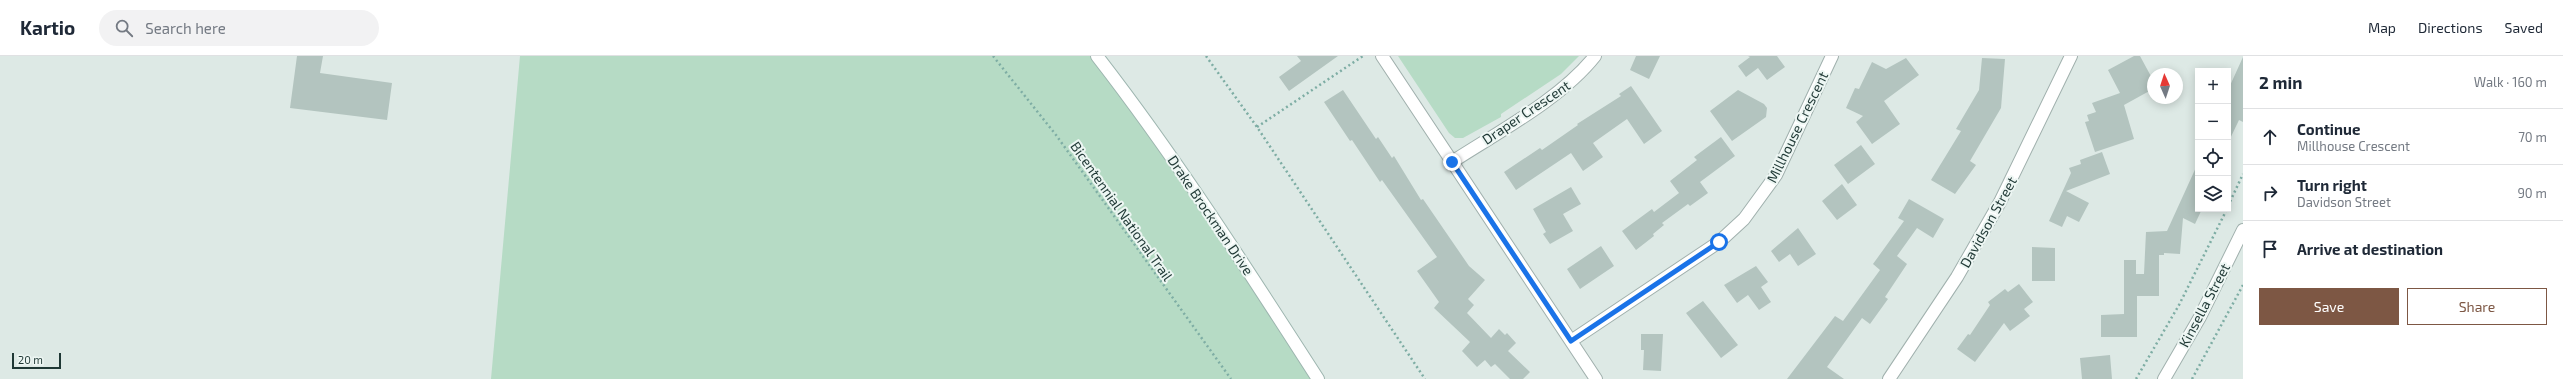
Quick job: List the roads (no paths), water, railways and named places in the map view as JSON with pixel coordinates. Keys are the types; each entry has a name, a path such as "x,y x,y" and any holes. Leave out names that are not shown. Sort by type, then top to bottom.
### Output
{"street":[{"name":"Drake Brockman Drive","path":"1097,56 1142,113 1188,179 1318,379"},
{"path":"1382,56 1596,379"},
{"name":"Draper Crescent","path":"1452,162 1562,89 1581,74 1594,56"},
{"name":"Millhouse Crescent","path":"1571,341 1709,248 1744,219 1776,175 1832,56"},
{"name":"Davidson Street","path":"1889,379 1957,277 1996,209 2071,56"},
{"name":"Kinsella Street","path":"2164,379 2200,317 2243,230"}]}
